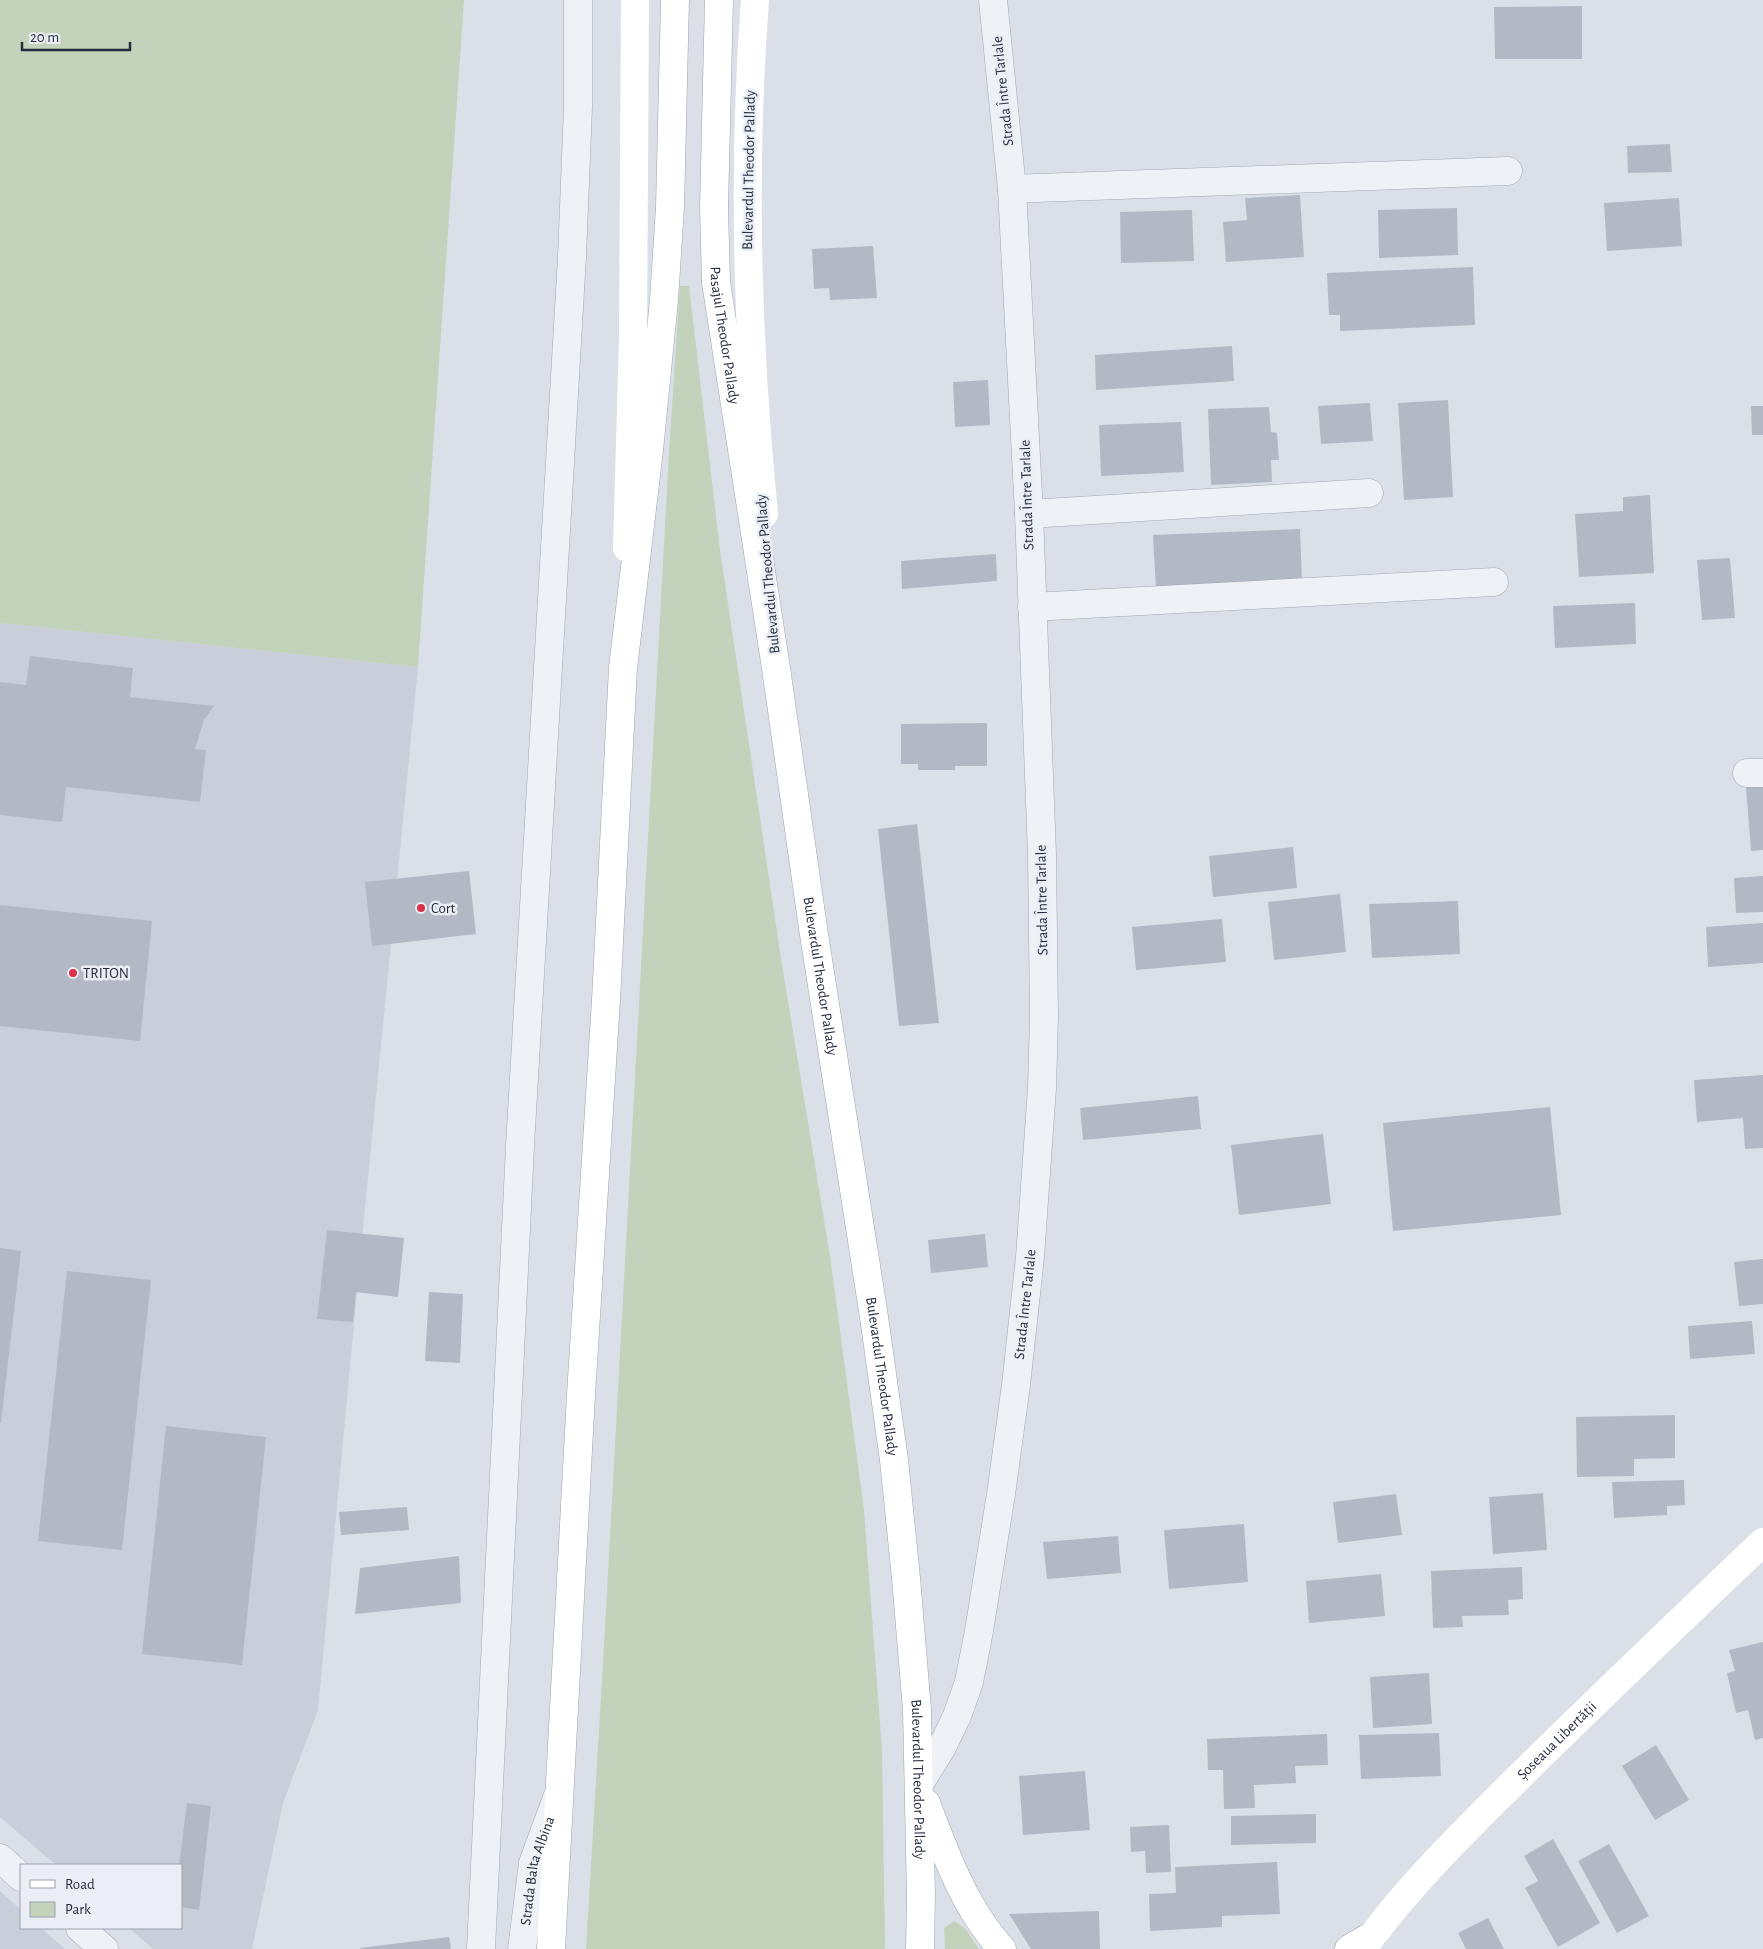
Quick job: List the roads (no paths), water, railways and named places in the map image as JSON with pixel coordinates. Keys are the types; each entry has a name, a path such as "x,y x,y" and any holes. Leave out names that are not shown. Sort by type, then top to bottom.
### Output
{"main road":[{"path":"551,1949 558,1794 606,1000 623,668 633,338 635,0"},
{"path":"623,668 649,450 664,300 670,207 675,0"},
{"name":"Pasajul Theodor Pallady","path":"719,0 714,207 716,282 776,668"},
{"name":"Bulevardul Theodor Pallady","path":"755,0 750,105 747,248 754,406 772,593 776,668 813,928 874,1317 893,1454 906,1578 915,1692 919,1784 920,1949"},
{"name":"Șoseaua Libertății","path":"1349,1949 1368,1942 1426,1873 1486,1810 1763,1542"},
{"path":"919,1784 943,1845 973,1910 1002,1949"}],"street":[{"path":"481,1949 520,1146 572,257 578,107 578,0"},
{"name":"Strada Între Tarlale","path":"919,1784 942,1747 957,1716 968,1682 979,1631 1016,1385 1030,1258 1042,1088 1044,1017 1042,854 1028,514 1012,189 994,0"},
{"path":"1012,189 1508,171"},
{"path":"1028,514 1369,492"},
{"path":"1032,606 1494,582"},
{"name":"Strada Balta Albina","path":"522,1949 533,1863 558,1794"},
{"path":"0,1858 20,1876"},
{"path":"81,1929 104,1949"}],"place":[{"name":"Cort","path":"421,908"},
{"name":"TRITON","path":"73,973"}]}
